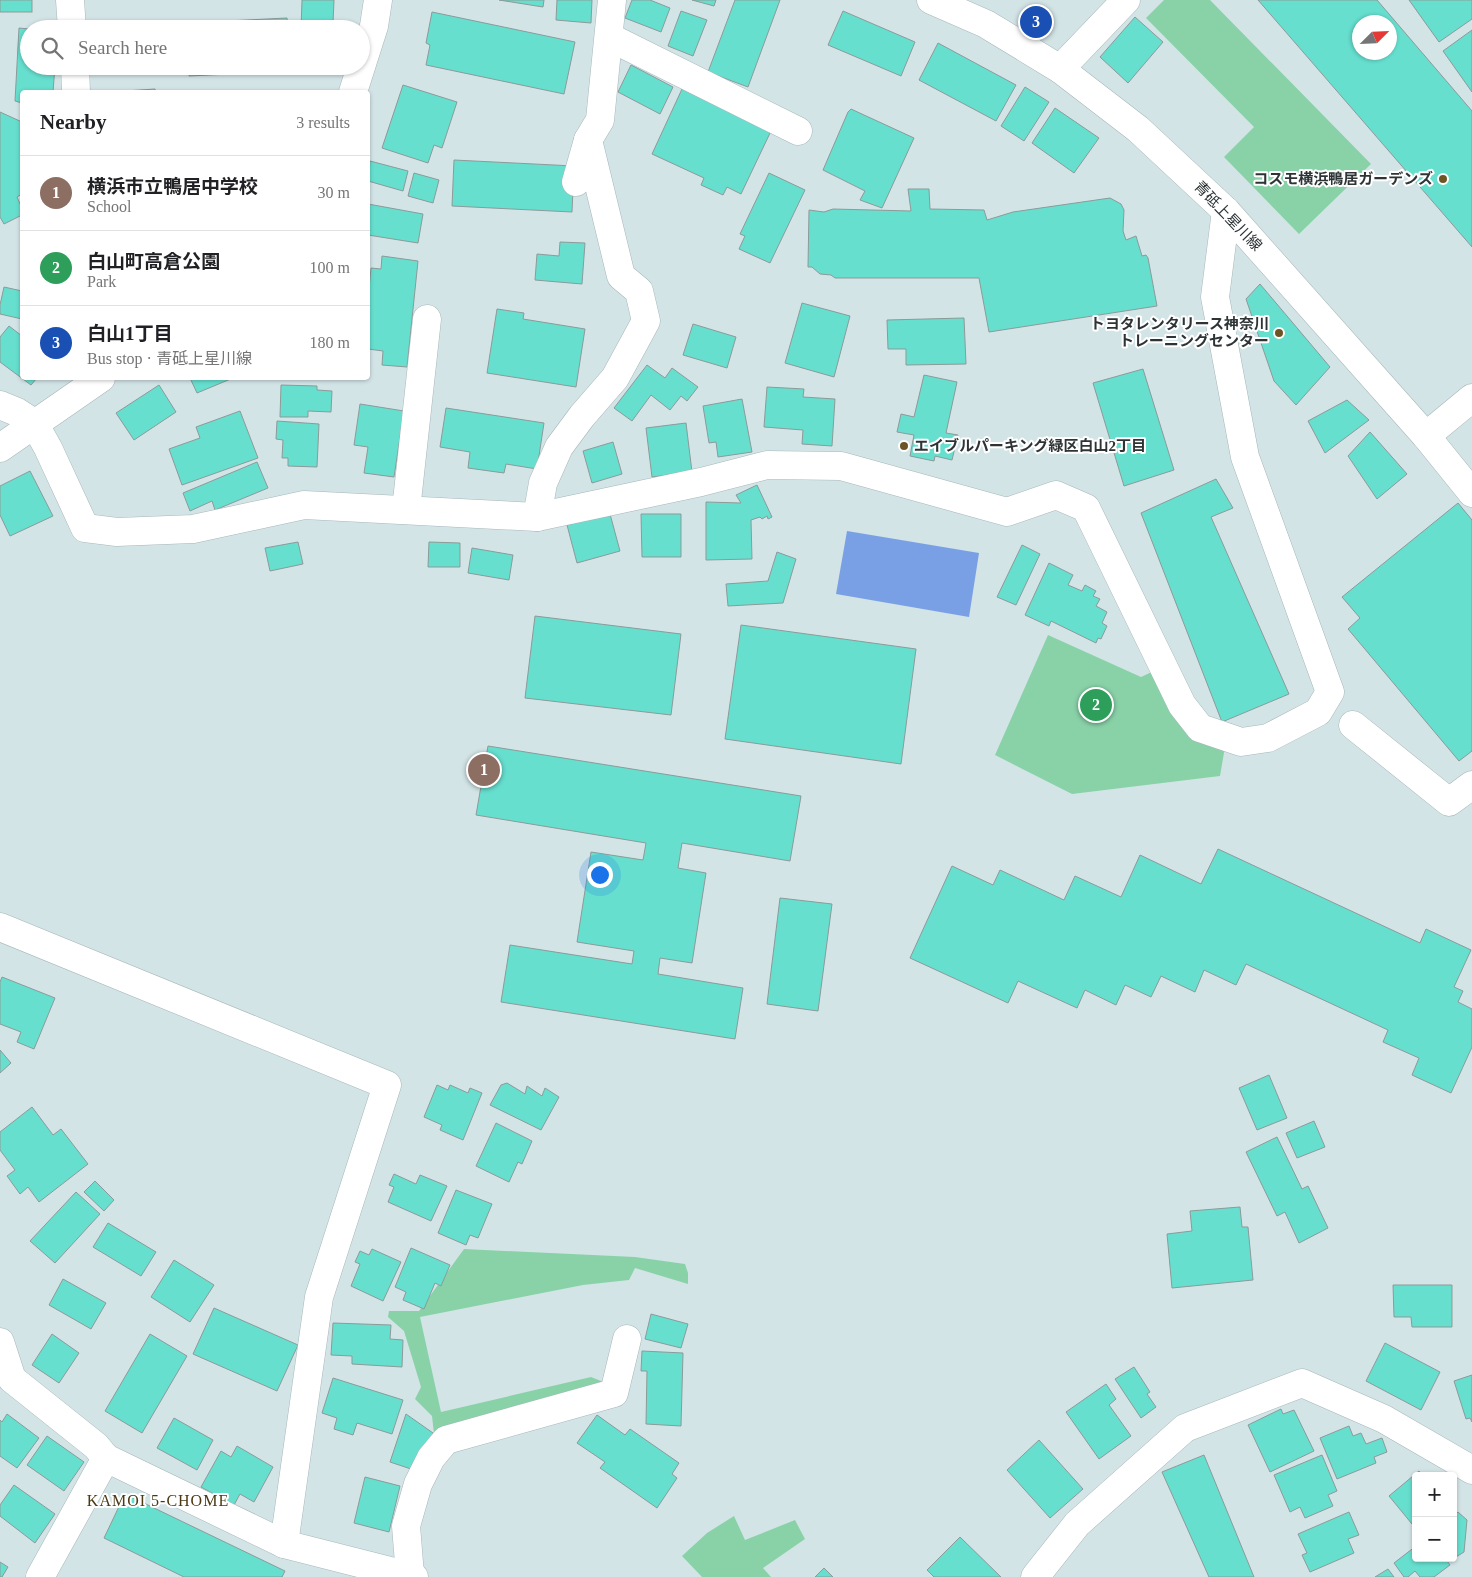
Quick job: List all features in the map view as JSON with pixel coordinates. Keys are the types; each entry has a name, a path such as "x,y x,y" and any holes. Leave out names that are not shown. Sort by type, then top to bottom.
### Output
{"street":[{"path":"70,0 71,20"},
{"path":"370,39 378,0"},
{"path":"576,182 588,140 600,120 612,0"},
{"name":"青砥上星川線","path":"931,0 986,24 1060,69 1138,129 1226,210 1426,436 1472,492"},
{"path":"1060,69 1126,0"},
{"path":"609,36 798,131"},
{"path":"75,75 76,90"},
{"path":"355,90 359,75"},
{"path":"537,517 543,483 559,447 582,416 615,378 646,321 638,291 620,276 588,140"},
{"path":"0,405 17,412 34,423 48,448 85,528 116,532 193,529 304,506 537,517 701,482 767,465 841,466 1007,512 1056,495 1086,508 1182,705 1200,728 1241,742 1268,738 1318,712 1330,692 1245,457 1215,297 1226,210"},
{"path":"406,510 427,319"},
{"path":"0,448 98,380"},
{"path":"1426,436 1472,398"},
{"path":"1353,725 1449,802 1472,786"},
{"path":"0,927 387,1085 319,1297 284,1544"},
{"path":"0,1342 12,1379 96,1446 106,1458 284,1544 412,1576 406,1526 418,1484 431,1458 446,1440 614,1393 627,1339"},
{"path":"1035,1577 1077,1524 1185,1428 1302,1383 1384,1418 1472,1470"},
{"path":"40,1577 106,1458"}],"green space":[{"path":"1164,0 1210,0 1371,164 1299,234 1224,157 1254,127 1146,18"},
{"path":"1048,635 1141,677 1156,670 1225,747 1220,776 1072,794 995,755"},
{"path":"464,1249 635,1257 685,1264 688,1273 688,1284 635,1268 629,1280 583,1285 420,1317 441,1412 591,1377 606,1383 434,1434 432,1416 415,1399 421,1387 404,1331 388,1317 389,1311 419,1311"},
{"path":"734,1516 745,1540 795,1520 805,1539 763,1568 771,1577 702,1577 682,1556 707,1533"}],"water":[{"path":"847,531 979,553 969,617 836,594"}],"building":[{"path":"0,0 32,0 32,12 0,12"},
{"path":"302,0 334,0 333,20 301,20"},
{"path":"499,0 544,0 543,7"},
{"path":"557,0 592,0 591,23 556,20"},
{"path":"632,0 650,0 670,8 661,32 625,18"},
{"path":"692,0 716,0 714,6"},
{"path":"735,0 780,0 748,87 708,72"},
{"name":"コスモ横浜鴨居ガーデンズ","path":"1258,0 1377,0 1390,15 1352,15 1352,60 1397,60 1397,23 1472,111 1472,247"},
{"path":"1409,0 1472,0 1472,19 1439,42"},
{"path":"681,11 707,20 693,56 668,46"},
{"path":"843,11 915,42 901,76 828,45"},
{"path":"432,12 575,42 564,94 426,65 430,45 426,43"},
{"path":"1135,17 1163,42 1128,83 1100,57"},
{"path":"287,18 287,20 247,20"},
{"path":"19,28 20,75 54,75 53,90 20,90 20,102 15,101"},
{"path":"1472,30 1472,92 1443,51"},
{"path":"938,43 1016,85 996,121 919,80"},
{"path":"631,65 673,87 660,114 618,92"},
{"path":"403,85 457,102 442,148 434,145 428,163 382,148"},
{"path":"1025,87 1049,102 1024,141 1001,126"},
{"path":"682,89 771,131 741,194 727,187 723,195 701,185 704,178 652,154"},
{"path":"1055,108 1099,138 1074,173 1032,143"},
{"path":"851,109 914,138 882,208 860,200 865,191 823,170"},
{"path":"0,112 20,121 20,195 17,197 20,204 20,216 4,224 0,217"},
{"path":"454,160 574,166 572,212 452,206"},
{"path":"370,161 408,171 403,191 370,182"},
{"path":"414,173 439,180 433,203 408,196"},
{"path":"769,173 805,190 770,263 739,249 745,236 740,234"},
{"path":"908,189 929,189 930,209 984,210 987,220 1013,212 1110,198 1121,204 1124,210 1123,231 1126,240 1136,236 1142,256 1146,255 1148,258 1157,306 989,332 979,278 835,278 831,275 820,274 812,267 808,267 809,210 824,212 833,209 911,211"},
{"path":"370,204 423,214 418,243 370,235"},
{"path":"560,242 585,243 582,284 535,280 537,254 559,256"},
{"path":"382,256 418,261 407,367 382,365 383,351 370,349 371,268 381,269"},
{"name":"トヨタレンタリース神奈川 トレーニングセンター","path":"1260,284 1330,367 1296,405 1274,381 1246,299"},
{"path":"4,287 20,291 20,319 0,314"},
{"path":"802,303 850,316 834,377 785,363"},
{"path":"497,309 524,313 523,319 585,329 576,387 487,373"},
{"path":"964,318 966,364 906,365 906,349 888,349 887,320"},
{"path":"693,324 736,337 727,368 683,355"},
{"path":"9,326 20,334 20,377 0,362 0,337"},
{"path":"647,365 665,378 672,368 698,387 687,401 681,396 670,410 651,395 632,421 614,408"},
{"path":"1143,369 1174,470 1124,486 1093,383"},
{"path":"924,375 957,382 946,433 958,435 952,460 935,456 934,461 910,456 914,435 897,432 901,414 914,417"},
{"path":"24,380 35,380 31,385"},
{"path":"191,380 228,380 197,393"},
{"path":"159,385 176,412 134,440 116,413"},
{"path":"281,385 317,386 317,390 332,391 331,412 308,411 308,417 280,417"},
{"path":"767,387 804,389 803,397 835,399 832,446 802,444 803,430 764,427"},
{"path":"742,399 752,452 718,457 716,442 709,443 703,406"},
{"path":"1347,400 1369,420 1325,453 1308,421"},
{"path":"360,404 404,411 394,477 364,473 368,447 354,445"},
{"path":"446,408 544,423 537,469 506,464 504,473 468,468 470,452 440,447"},
{"path":"240,411 258,458 182,485 169,449 200,438 196,427"},
{"path":"277,421 319,424 317,467 288,466 288,458 282,458 283,440 276,439"},
{"path":"686,423 692,472 652,477 646,428"},
{"path":"1370,432 1407,474 1377,499 1348,456"},
{"path":"613,442 622,474 592,483 583,451"},
{"path":"257,462 268,488 215,510 212,501 190,511 183,493"},
{"path":"30,471 53,516 10,536 0,515 0,486"},
{"path":"1216,479 1233,508 1211,517 1289,694 1222,722 1141,513"},
{"path":"757,485 772,517 768,519 767,516 762,519 760,517 751,520 752,559 706,560 706,502 741,503 736,495"},
{"path":"1458,503 1472,520 1472,751 1459,761 1348,629 1360,618 1342,597"},
{"path":"610,514 620,551 577,563 567,525"},
{"path":"641,514 681,514 681,557 642,557"},
{"path":"298,542 303,564 270,571 265,548"},
{"path":"429,542 460,543 460,567 428,567"},
{"path":"1022,545 1040,554 1016,605 997,597"},
{"path":"472,548 513,555 509,580 468,573"},
{"path":"777,552 796,559 783,603 728,606 726,584 768,581"},
{"path":"1049,563 1073,575 1068,585 1082,591 1085,585 1096,591 1093,596 1100,599 1096,606 1107,612 1102,623 1107,626 1101,639 1098,638 1096,643 1051,621 1049,626 1025,615"},
{"path":"535,616 681,634 671,715 525,698"},
{"path":"741,625 916,649 901,764 725,739"},
{"path":"488,746 801,796 790,861 682,843 678,868 706,873 692,963 660,958 658,974 743,988 735,1039 501,1002 510,945 632,964 634,951 577,942 591,852 643,860 646,843 476,815"},
{"path":"1218,849 1420,943 1426,929 1471,950 1454,987 1463,991 1458,1002 1472,1009 1472,1047 1451,1093 1412,1075 1419,1058 1383,1042 1388,1030 1246,964 1236,985 1204,970 1195,992 1161,976 1151,997 1125,985 1116,1005 1085,990 1077,1008 1018,981 1008,1003 910,958 952,866 993,885 1000,870 1064,900 1075,876 1121,897 1140,855 1201,884"},
{"path":"780,898 832,904 818,1011 767,1004"},
{"path":"2,977 55,998 34,1049 17,1042 21,1032 0,1024 0,982"},
{"path":"0,1050 11,1063 0,1073"},
{"path":"1269,1075 1287,1118 1257,1130 1239,1088"},
{"path":"507,1083 525,1094 527,1086 542,1096 545,1088 559,1097 541,1130 490,1105 501,1085"},
{"path":"437,1085 448,1090 450,1085 468,1093 470,1088 482,1093 463,1140 440,1130 442,1125 424,1117"},
{"path":"32,1107 53,1135 61,1129 88,1164 39,1202 28,1187 20,1194 7,1176 15,1170 0,1150 0,1132"},
{"path":"1314,1121 1325,1147 1297,1158 1286,1133"},
{"path":"496,1123 532,1141 522,1164 518,1162 509,1182 476,1166"},
{"path":"1277,1137 1302,1189 1308,1186 1328,1228 1299,1243 1285,1212 1277,1216 1246,1152"},
{"path":"394,1174 416,1184 420,1175 447,1186 431,1221 388,1202 394,1187 389,1185"},
{"path":"95,1181 114,1200 104,1211 84,1192"},
{"path":"456,1190 492,1204 478,1238 470,1235 466,1245 438,1233"},
{"path":"76,1192 100,1214 55,1263 30,1241"},
{"path":"1240,1207 1242,1227 1248,1227 1253,1280 1172,1288 1167,1234 1192,1231 1190,1211"},
{"path":"108,1223 156,1252 141,1276 93,1247"},
{"path":"411,1248 450,1265 441,1286 435,1283 424,1309 403,1300 406,1292 395,1287"},
{"path":"372,1249 401,1262 383,1301 351,1286 360,1264 355,1262 360,1251 369,1255"},
{"path":"174,1260 214,1285 190,1322 151,1297"},
{"path":"63,1279 106,1303 91,1329 49,1305"},
{"path":"1393,1285 1452,1285 1452,1327 1412,1327 1411,1317 1394,1317"},
{"path":"214,1308 298,1345 277,1391 193,1354"},
{"path":"651,1314 688,1324 681,1348 645,1339"},
{"path":"333,1323 391,1325 390,1339 403,1340 402,1367 352,1364 352,1356 331,1355"},
{"path":"52,1334 79,1353 59,1383 32,1365"},
{"path":"150,1334 187,1356 142,1433 105,1411"},
{"path":"1385,1343 1440,1372 1421,1410 1366,1381"},
{"path":"642,1351 683,1353 681,1426 646,1424 647,1371 641,1371"},
{"path":"1134,1367 1150,1392 1147,1394 1156,1407 1141,1418 1115,1379"},
{"path":"1472,1375 1472,1422 1470,1418 1466,1419 1454,1381"},
{"path":"333,1378 403,1400 392,1434 357,1423 353,1435 334,1429 337,1418 322,1413"},
{"path":"1106,1384 1116,1399 1109,1405 1131,1436 1099,1459 1066,1412"},
{"path":"1281,1409 1283,1414 1294,1410 1314,1451 1270,1472 1248,1425"},
{"path":"7,1414 39,1438 17,1468 0,1456 0,1420 2,1422"},
{"path":"406,1414 433,1433 420,1472 390,1462"},
{"path":"597,1415 625,1435 630,1429 679,1463 672,1474 677,1478 657,1508 600,1468 605,1462 577,1443"},
{"path":"174,1418 213,1440 197,1470 157,1448"},
{"path":"1349,1426 1353,1436 1361,1433 1366,1444 1382,1438 1387,1452 1374,1457 1376,1463 1337,1479 1320,1438"},
{"path":"47,1436 84,1462 64,1491 27,1465"},
{"path":"1039,1440 1083,1489 1050,1518 1007,1470"},
{"path":"237,1446 273,1467 254,1502 240,1494 234,1505 201,1487 221,1451 231,1457"},
{"path":"1204,1455 1254,1577 1209,1577 1162,1472"},
{"path":"1322,1455 1337,1491 1328,1495 1333,1506 1305,1518 1300,1507 1290,1512 1274,1475"},
{"path":"365,1477 400,1486 389,1532 354,1523"},
{"path":"1412,1477 1412,1524 1389,1496"},
{"path":"14,1485 55,1514 35,1543 0,1516 0,1505"},
{"path":"125,1494 285,1571 282,1577 184,1577 104,1538"},
{"path":"1349,1512 1359,1535 1348,1539 1354,1553 1310,1572 1302,1555 1307,1553 1298,1534"},
{"path":"1457,1513 1467,1520 1464,1552 1457,1556 1457,1517"},
{"path":"960,1537 1001,1577 934,1577 927,1570"},
{"path":"1412,1549 1412,1562 1448,1562 1450,1565 1434,1577 1420,1577 1415,1571 1408,1577 1404,1577 1394,1563"},
{"path":"0,1562 8,1567 2,1577 0,1577"},
{"path":"824,1568 833,1577 815,1577"},
{"path":"1388,1569 1394,1577 1375,1577"}],"place":[{"name":"白山1丁目","path":"1036,22"},
{"name":"コスモ横浜鴨居ガーデンズ","path":"1443,179"},
{"name":"トヨタレンタリース神奈川 トレーニングセンター","path":"1279,333"},
{"name":"エイブルパーキング緑区白山2丁目","path":"904,446"},
{"name":"白山町高倉公園","path":"1096,705"},
{"name":"横浜市立鴨居中学校","path":"484,770"}],"district":[{"name":"KAMOI 5-CHOME","path":"158,1500"}]}
